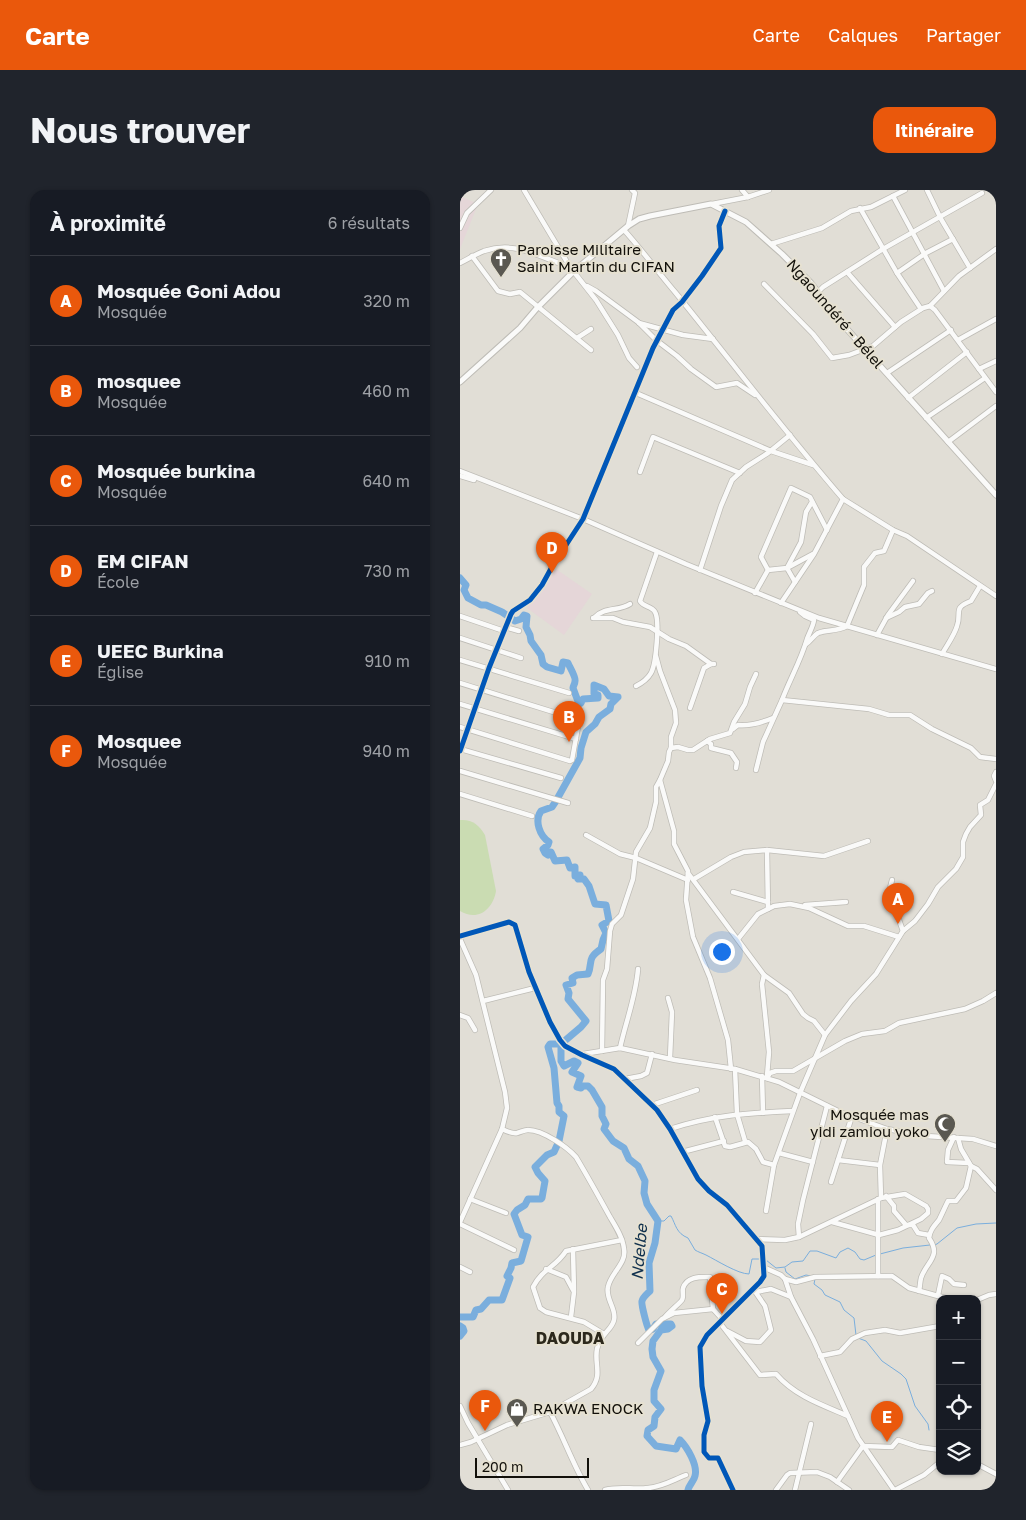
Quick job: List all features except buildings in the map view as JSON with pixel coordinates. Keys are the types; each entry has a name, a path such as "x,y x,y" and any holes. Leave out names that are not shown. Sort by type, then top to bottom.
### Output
{"main road":[{"path":"460,382 520,328 572,269 626,228 639,219 711,204"},
{"name":"Ngaoundéré - Bélel","path":"711,204 746,222 811,283 837,318 996,495"}],"street":[{"path":"460,228 467,213 491,190"},
{"path":"524,190 572,269 587,286 618,335 629,358 637,367"},
{"path":"742,190 748,198"},
{"path":"711,204 748,198 769,190"},
{"path":"771,244 822,228 851,212 860,208 871,207 905,190"},
{"path":"927,190 940,217 970,268"},
{"path":"634,191 626,228 758,397 843,499 893,530 907,536 996,596"},
{"path":"818,292 884,248 982,193"},
{"path":"893,196 944,291"},
{"path":"860,208 897,273 922,309"},
{"path":"561,778 460,750 511,614 530,600 542,585 583,519 657,341 673,310 702,276 721,248 719,226 725,211"},
{"path":"897,273 924,254 953,239"},
{"path":"460,262 494,248 519,248 572,269"},
{"path":"764,284 813,334 832,358 849,355 873,346 895,327 922,309 930,306 970,268 996,249"},
{"path":"472,256 498,291 510,294 519,292 591,350"},
{"path":"847,272 895,327"},
{"path":"587,286 638,322 657,341 716,387 738,383 758,397"},
{"path":"930,306 951,330 996,392"},
{"path":"958,340 996,319"},
{"path":"638,322 682,335 713,339"},
{"path":"577,338 591,329"},
{"path":"887,373 951,330"},
{"path":"908,398 967,352"},
{"path":"979,369 996,361"},
{"path":"926,418 985,378"},
{"path":"636,393 771,451 814,465"},
{"path":"948,442 996,406"},
{"path":"700,570 721,506 732,480 746,466 771,451 790,435"},
{"path":"640,472 653,437 740,473"},
{"path":"460,471 583,519 657,552 819,618 996,669"},
{"path":"460,476 482,481"},
{"path":"768,570 761,557 791,488 810,497 827,530"},
{"path":"781,603 814,554 843,499"},
{"path":"787,568 801,542 806,512 812,502"},
{"path":"806,644 809,643 815,634 835,631 847,626 864,585 864,567 875,553 884,551 893,530"},
{"path":"636,686 648,678 656,656 657,630 655,611 642,605 640,601 657,552"},
{"path":"768,570 787,568 814,554"},
{"path":"787,568 795,582"},
{"path":"755,593 768,570"},
{"path":"877,635 886,618 913,581"},
{"path":"942,654 957,626 958,612 964,604 971,602 980,586"},
{"path":"886,618 905,607 919,604 932,591"},
{"path":"630,604 622,608 601,612 594,618 613,618 657,630 713,664 704,668 690,708"},
{"path":"756,770 763,742 806,644 814,620 805,616 797,609"},
{"path":"460,616 505,629 519,631"},
{"path":"460,638 521,658"},
{"path":"602,1051 603,980 607,969 610,931 612,924 621,914 633,879 639,846 650,828 656,787 668,760 671,736 676,722 676,710 656,656"},
{"path":"460,660 569,693"},
{"path":"733,729 734,722 745,704 756,674"},
{"path":"460,682 578,720 572,760 567,761 460,726"},
{"path":"782,700 869,709 889,715 910,715 932,729 971,748 980,757 996,759"},
{"path":"460,704 576,739"},
{"path":"671,748 678,746 693,750 707,741 730,733 738,725 755,725 761,721 773,718"},
{"path":"707,741 711,748 731,753 737,762 736,768"},
{"path":"460,771 568,803"},
{"path":"766,1211 774,1166 800,1093 825,1035 851,1001 876,974 903,931 915,921 938,888 961,862 963,842 966,834 981,815 980,805 988,800 996,782 994,776 996,772"},
{"path":"660,780 674,831 674,844 688,871 764,975 789,993 803,1014 814,1021 825,1035"},
{"path":"460,794 532,816"},
{"path":"586,835 620,854 636,858 688,880"},
{"path":"694,879 731,857 744,852 767,850 824,856 868,841"},
{"path":"767,850 768,908"},
{"path":"688,871 686,900 693,937 710,978 728,1040 734,1069 737,1114 746,1141 756,1150 763,1162 774,1166"},
{"path":"892,880 889,892 903,931"},
{"path":"733,892 768,902"},
{"path":"798,906 846,902"},
{"path":"738,939 758,914 768,908 790,904 809,908 848,926 864,926 899,937"},
{"path":"514,1250 460,1223 502,1129 507,1108 505,1092 476,974 460,938 509,922 517,929 523,955 535,988 560,1040 565,1046 614,1069 652,1105 670,1129 698,1179 709,1191 727,1205 762,1246 764,1276 755,1291 707,1335 700,1347 702,1386 708,1421 703,1443 704,1452 707,1457 718,1458 733,1490"},
{"path":"620,1048 626,1020 634,999 638,969"},
{"path":"763,1113 764,1077 768,1052 762,984 764,975"},
{"path":"483,1002 535,988"},
{"path":"764,1077 776,1071 793,1071 844,1041 862,1034 885,1031 899,1023 965,1009 996,993"},
{"path":"668,998 672,1012 670,1058"},
{"path":"460,1015 468,1018 475,1030"},
{"path":"582,1055 620,1048 734,1069 764,1077 827,1106 887,1129 926,1136 973,1139 996,1145"},
{"path":"624,1079 641,1076 646,1073 652,1054"},
{"path":"652,1105 697,1090"},
{"path":"799,1237 798,1224 827,1106"},
{"path":"670,1129 715,1117 737,1114 793,1112"},
{"path":"831,1182 852,1116"},
{"path":"715,1117 727,1147 746,1141"},
{"path":"460,1445 507,1426 550,1412 582,1395 596,1383 598,1377 597,1350 600,1338 612,1327 615,1319 607,1294 608,1285 625,1255 622,1240 576,1157 562,1144 529,1130 516,1133 502,1129"},
{"path":"878,1276 882,1198 880,1166 887,1129"},
{"path":"956,1137 970,1164 996,1190"},
{"path":"956,1137 948,1150 947,1162 970,1164"},
{"path":"682,1152 724,1141"},
{"path":"779,1153 812,1162"},
{"path":"838,1160 880,1166"},
{"path":"920,1291 921,1277 933,1256 933,1245 928,1238 929,1235 948,1201 956,1201 966,1188 970,1164"},
{"path":"757,1239 785,1240 799,1237 882,1198 904,1194 928,1208 928,1213 921,1219 898,1230 879,1235 831,1222"},
{"path":"882,1198 894,1206 894,1211 906,1225 913,1225 918,1233 929,1235"},
{"path":"470,1199 506,1213"},
{"path":"604,1334 584,1322 546,1312 540,1308 533,1287 546,1269 560,1260 566,1251 622,1240"},
{"path":"571,1318 574,1292 574,1249"},
{"path":"763,1262 785,1278 796,1282 813,1278 892,1276 910,1288 938,1295 942,1276 954,1284 964,1285"},
{"path":"460,1267 470,1272"},
{"path":"546,1269 566,1277 574,1292"},
{"path":"638,1342 682,1300 683,1288 686,1282 693,1278 710,1277 713,1308 724,1328 760,1375 776,1374 784,1384 806,1399 848,1416"},
{"path":"785,1278 792,1297 858,1438 895,1490 910,1483 936,1465"},
{"path":"755,1291 772,1289 792,1297"},
{"path":"724,1328 746,1341 760,1342 770,1332 765,1306 755,1291"},
{"path":"981,1298 996,1294"},
{"path":"665,1317 674,1313 713,1308"},
{"path":"820,1356 840,1352 852,1339 865,1333 885,1330 900,1333 936,1327"},
{"path":"460,1406 508,1490"},
{"path":"550,1412 578,1473 588,1490"},
{"path":"795,1490 810,1424"},
{"path":"863,1446 892,1447 898,1440 914,1446 936,1449"},
{"path":"837,1482 863,1446"},
{"path":"981,1466 996,1474"},
{"path":"776,1490 787,1475 800,1472 823,1473 849,1490"},
{"path":"605,1490 663,1486 686,1475"}],"shaded area":[{"path":"460,196 478,204 460,249"},
{"path":"556,569 592,594 564,635 527,608"}],"green space":[{"path":"460,820 475,823 485,835 496,891 492,903 484,912 479,914 473,915 460,911"}],"waterway":[{"name":"Ndelbe","path":"460,578 466,585 464,590 468,598 481,605 486,605 502,612 515,621 521,619 524,615 527,616 526,627 531,641 541,655 543,664 561,671 563,662 568,663 575,677 573,688 579,704 583,699 598,698 598,695 594,694 594,685 604,689 609,696 618,697 611,704 610,709 599,717 595,724 586,732 580,758 552,807 541,811 538,824 541,832 549,842 543,849 545,853 548,855 551,852 555,861 567,860 570,868 575,867 575,876 580,875 578,879 584,879 589,886 595,904 606,905 609,921 602,925 606,933 601,949 593,956 588,974 577,975 572,978 573,983 566,985 569,993 568,999 586,1021 561,1044 561,1061 564,1066 574,1061 578,1063 572,1072 581,1076 577,1087 588,1086 592,1090 602,1107 602,1116 606,1124 604,1129 613,1141 624,1148 629,1159 638,1166 645,1181 644,1193 647,1204 658,1221 655,1243 649,1263 650,1291 643,1298 642,1303 649,1330 653,1329 656,1324 671,1324 672,1326 661,1330 653,1341 653,1357 661,1371 654,1390 654,1401 661,1409 655,1417 654,1426 648,1430 647,1436 656,1446 676,1449 680,1440 683,1443 691,1456 696,1472 688,1490"},
{"path":"460,1317 473,1317 476,1310 481,1309 489,1300 502,1300 510,1278 507,1276 512,1263 521,1261 528,1237 522,1235 514,1214 525,1205 528,1199 542,1198 545,1181 535,1167 547,1155 554,1152 559,1141 564,1116 559,1112 554,1068 548,1047 550,1044 561,1044"},
{"path":"658,1221 664,1221 671,1216 675,1226 688,1238 695,1250 739,1272 749,1274 752,1259 762,1259"},
{"path":"934,1245 957,1228 976,1224 996,1223"},
{"path":"880,1254 903,1248 930,1245"},
{"path":"766,1260 776,1268 785,1267 792,1262 803,1261 810,1251 817,1251 836,1258 840,1252 848,1248 855,1252 860,1259 864,1260 876,1255"},
{"path":"785,1268 786,1272 795,1279 806,1275 811,1276"},
{"path":"815,1279 814,1284 825,1295 840,1302 844,1310 854,1318 856,1335"},
{"path":"460,1326 464,1331 460,1336"},
{"path":"858,1338 866,1341 882,1361 906,1379 915,1406 928,1424 929,1430"}],"cycle path":[{"path":"460,751 489,668 511,614 530,600 542,585 583,519 653,348 673,310 682,302 721,248 719,226 725,211"},
{"path":"460,936 509,922 515,925 529,972 550,1022 560,1040 565,1046 614,1069 657,1110 698,1179 709,1191 727,1205 762,1246 764,1276 707,1335 700,1347 702,1386 708,1421 704,1435 704,1452 709,1458 718,1458 733,1490"}],"place":[{"name":"Paroisse Militaire Saint Martin du CIFAN","path":"501,278"},
{"name":"EM CIFAN","path":"552,573"},
{"name":"mosquee","path":"569,742"},
{"name":"Mosquée Goni Adou","path":"898,924"},
{"name":"Mosquée mas yidi zamiou yoko","path":"945,1143"},
{"name":"Mosquée burkina","path":"722,1314"},
{"name":"RAKWA ENOCK","path":"517,1428"},
{"name":"Mosquee","path":"485,1431"},
{"name":"UEEC Burkina","path":"887,1442"}],"district":[{"name":"DAOUDA","path":"570,1338"}]}
